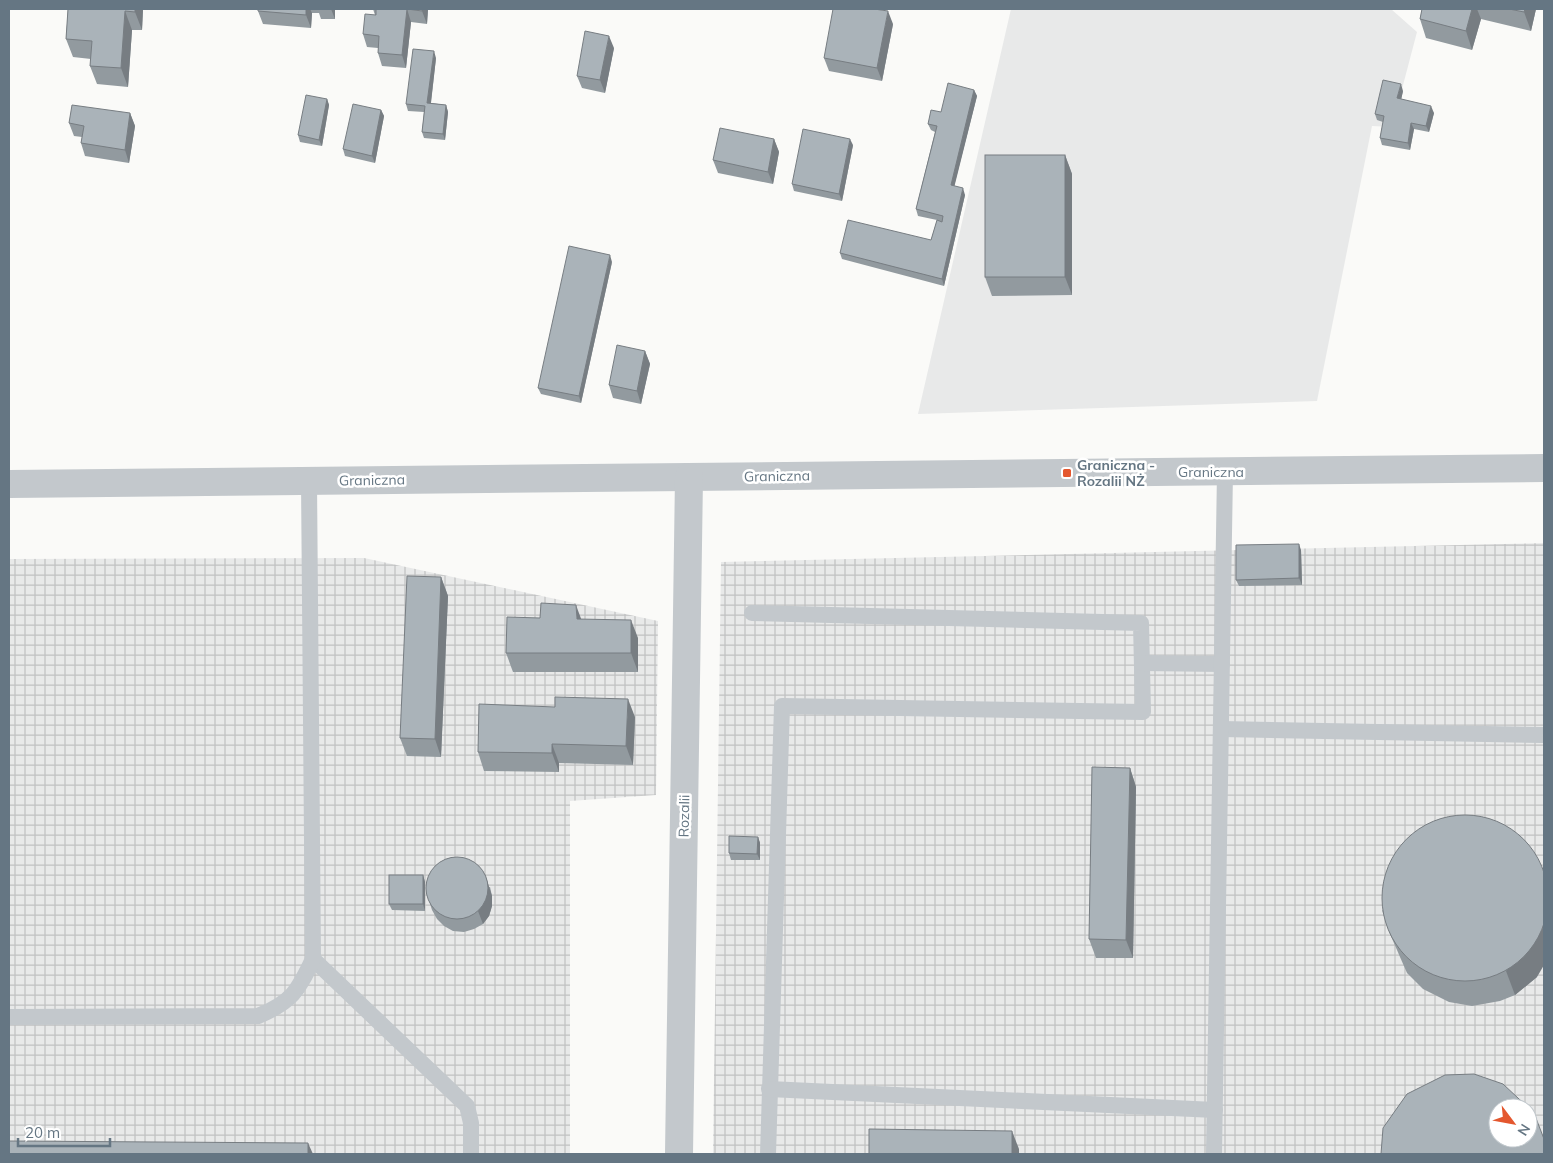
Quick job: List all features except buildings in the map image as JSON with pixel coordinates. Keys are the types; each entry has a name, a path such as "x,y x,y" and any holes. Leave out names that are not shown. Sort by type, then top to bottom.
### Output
{"street":[{"name":"Graniczna","path":"9,484 1544,468"},
{"name":"Rozalii","path":"679,1154 689,477"}],"lane":[{"path":"1214,1154 1225,472"},
{"path":"9,1017 258,1016 277,1008 299,989 313,959 309,481"},
{"path":"752,613 1141,623 1143,712 782,706 768,1154"},
{"path":"1142,663 1222,664"},
{"path":"1221,729 1544,734"},
{"path":"313,959 467,1106 471,1123 471,1154"},
{"path":"769,1089 1215,1110"}],"shaded area":[{"path":"1011,9 1391,9 1417,32 1392,127 1372,126 1317,401 918,414"},
{"path":"1544,543 1544,1154 713,1154 721,562"},
{"path":"364,558 658,621 656,795 570,801 570,1154 9,1154 9,559"}],"place":[{"name":"Graniczna - Rozalii NŻ","path":"1067,473"}]}
